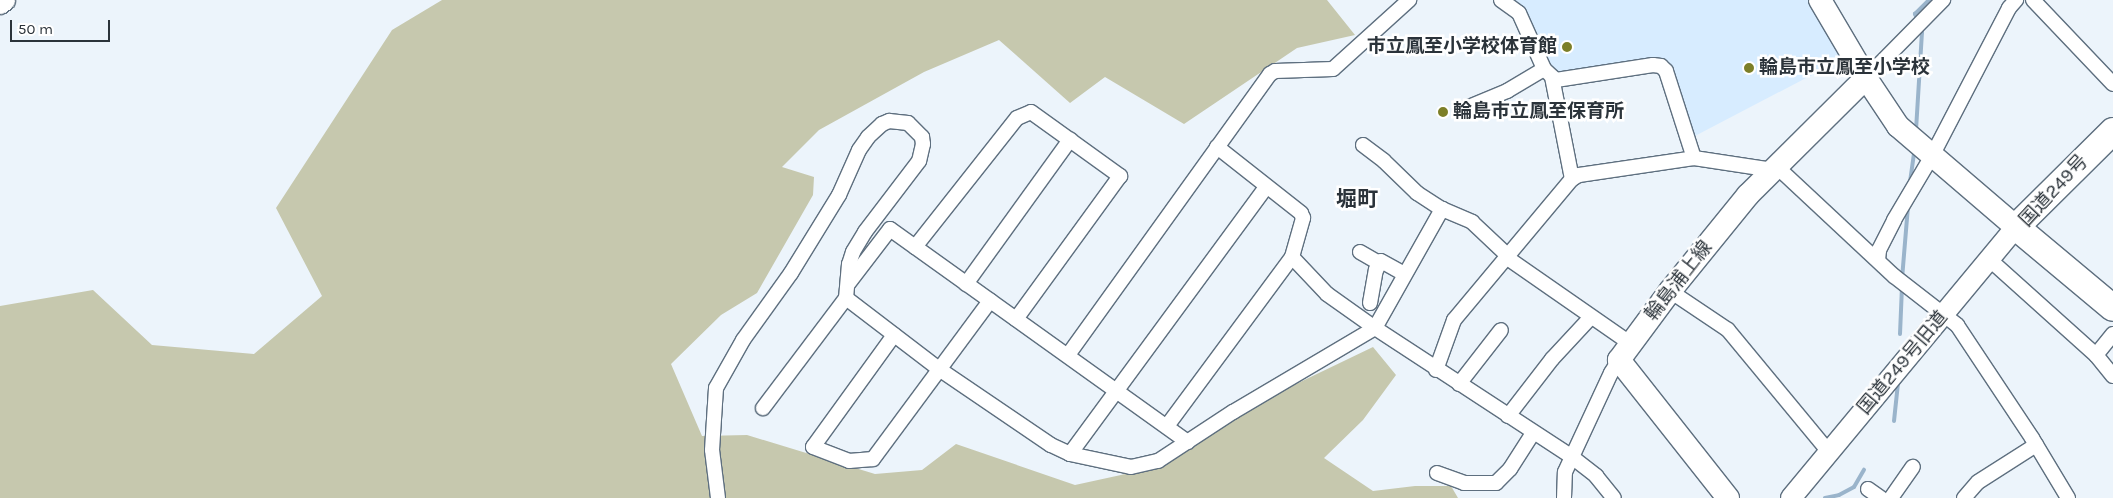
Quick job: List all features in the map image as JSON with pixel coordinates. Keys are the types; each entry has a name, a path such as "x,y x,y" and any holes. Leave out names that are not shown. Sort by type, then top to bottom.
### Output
{"highway":[{"name":"国道249号","path":"2113,130 2016,227 2113,308"}],"main road":[{"path":"0,2 4,0"},
{"path":"1820,0 1866,78 1898,126 2016,227"},
{"name":"輪島浦上線","path":"1625,352 1670,291 1726,221 1866,78"},
{"path":"1625,352 1728,498"}],"street":[{"path":"1068,354 1270,74 1275,71 1333,69 1409,0"},
{"path":"1501,0 1519,13 1548,73 1572,179"},
{"path":"1866,78 1944,0"},
{"path":"1878,260 1878,250 1932,156 2008,8 2016,0"},
{"path":"2033,0 2113,84"},
{"path":"1548,73 1556,80 1653,65 1661,66 1666,71 1694,158"},
{"path":"1464,109 1548,73"},
{"path":"915,247 1018,118 1031,112 1120,176 1016,319"},
{"path":"718,498 712,450 716,388 743,340 791,274 839,195 859,150 868,137 882,124 889,121 908,123 922,137 923,144 919,161 909,177 864,232 853,252 849,264 846,298 763,408"},
{"path":"966,284 1070,140"},
{"path":"1363,145 1384,160 1410,187 1442,209 1472,222 1507,256 1591,316 1625,352 1611,373 1565,472 1564,498"},
{"path":"1167,426 1292,257 1303,218 1301,213 1217,147"},
{"path":"1436,370 1454,320 1572,179 1579,175 1694,158 1775,169 1910,290 1957,325 2036,445 2068,498"},
{"path":"1070,454 1266,187"},
{"path":"846,298 940,369 1052,445 1070,454 1131,467 1158,460 1306,368 1375,328 1442,209"},
{"name":"国道249号旧道","path":"1791,498 2016,227"},
{"path":"848,284 890,230 1068,354 1188,442"},
{"path":"1360,252 1404,274"},
{"path":"1292,257 1328,294 1436,370 1572,457 1596,476 1614,498"},
{"path":"1989,259 2096,355 2113,376"},
{"path":"1370,303 1376,270 1380,263"},
{"path":"1670,291 1728,330 1829,452"},
{"path":"894,335 813,447 849,461 873,459 990,301"},
{"path":"1508,416 1552,360 1591,316"},
{"path":"1459,384 1501,330"},
{"path":"2096,355 2113,334"},
{"path":"1437,473 1464,483 1496,483 1510,469 1533,433"},
{"path":"1964,498 1978,482 2036,445"},
{"path":"1891,498 1913,466"},
{"path":"1868,489 1880,498"}],"shaded area":[{"name":"輪島市立鳳至小学校","path":"1509,0 1811,0 1847,59 1808,77 1693,137 1669,62 1664,59 1562,76 1553,70 1522,10"}],"green space":[{"path":"442,0 1327,0 1355,35 1297,48 1184,124 1105,77 1070,103 999,40 924,72 819,130 782,167 814,177 813,195 757,293 721,315 671,364 702,436 747,435 875,474 922,470 956,444 1075,485 1153,468 1267,398 1373,347 1396,375 1363,420 1324,458 1373,491 1415,486 1451,486 1458,498 0,498 0,306 93,290 152,345 254,354 322,296 276,208 392,30"}],"waterway":[{"path":"1918,21 1915,14 1929,0"},
{"path":"1916,130 1921,28"},
{"path":"1910,182 1914,154"},
{"path":"1902,279 1908,206"},
{"path":"1900,334 1902,286"},
{"path":"1894,421 1898,385"},
{"path":"1825,498 1839,495 1854,487 1864,470"}],"place":[{"name":"市立鳳至小学校体育館","path":"1567,47"},
{"name":"輪島市立鳳至小学校","path":"1749,68"},
{"name":"輪島市立鳳至保育所","path":"1443,112"}],"district":[{"name":"堀町","path":"1357,199"}]}
